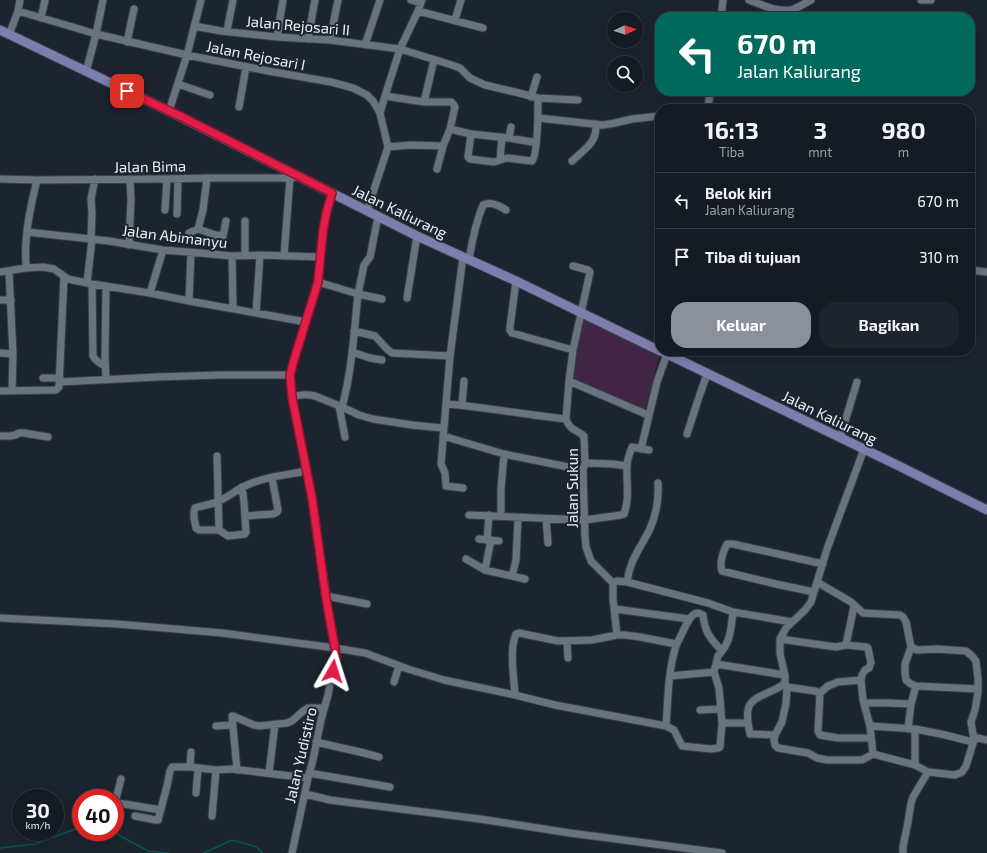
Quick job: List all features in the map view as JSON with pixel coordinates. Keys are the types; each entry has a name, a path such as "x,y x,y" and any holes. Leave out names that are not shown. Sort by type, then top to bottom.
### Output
{"main road":[{"name":"Jalan Kaliurang","path":"0,30 169,111 286,175 300,177 417,236 655,347"},
{"name":"Jalan Kaliurang","path":"673,356 707,374 896,464 987,510"}],"street":[{"path":"9,35 18,11 20,0"},
{"path":"41,18 45,0"},
{"path":"86,72 103,0"},
{"path":"169,111 187,55 201,0"},
{"path":"227,31 233,0"},
{"path":"277,37 283,0"},
{"path":"308,39 315,0"},
{"path":"330,40 338,0"},
{"path":"365,44 380,0"},
{"path":"380,113 400,49 421,2 411,0"},
{"path":"455,20 461,0"},
{"path":"722,12 723,0"},
{"path":"749,0 763,2 775,9 788,12"},
{"path":"792,12 796,8 811,0"},
{"path":"921,0 931,0"},
{"path":"127,42 134,9"},
{"name":"Jalan Rejosari I","path":"18,11 127,42 246,67 330,82 353,88 367,95 373,100 380,113 388,147"},
{"path":"418,11 483,28"},
{"name":"Jalan Rejosari II","path":"194,26 277,37 330,40 400,49 460,68 470,78 484,85 535,98 578,100"},
{"path":"424,102 434,60"},
{"path":"239,107 246,67"},
{"path":"471,134 469,159 494,162 507,158 532,161 535,154 538,118 535,98 537,77"},
{"path":"178,84 210,95"},
{"path":"385,96 424,102 451,102 453,104 455,107 450,129 443,146 437,169"},
{"path":"538,118 610,124 632,119 655,117"},
{"path":"572,161 593,139 596,124"},
{"path":"500,160 506,137 511,127"},
{"path":"450,129 471,134 506,137 532,142 536,140"},
{"path":"367,211 388,147 410,145 443,146"},
{"path":"284,256 286,175"},
{"name":"Jalan Bima","path":"0,179 178,179 286,175"},
{"path":"198,229 203,210 207,178"},
{"path":"95,179 91,199 90,284 93,356 96,361 105,366"},
{"path":"129,244 131,200 130,179"},
{"path":"166,210 167,179"},
{"path":"177,214 178,179"},
{"path":"26,268 27,232 37,180"},
{"name":"Jalan Yudistiro","path":"292,853 308,776 336,659 312,498 292,397 290,375 318,282 323,231 332,193"},
{"path":"463,488 445,485 445,474 441,464 450,356 466,258 478,217 483,204 486,203 500,205 506,210"},
{"path":"345,437 340,407 344,398 352,352 358,294 364,265 370,257 378,217"},
{"path":"188,233 198,229 223,236 226,221"},
{"path":"245,221 245,256"},
{"name":"Jalan Abimanyu","path":"27,232 109,241 163,250 232,256 260,255 320,257"},
{"path":"407,298 417,236"},
{"path":"150,293 163,250"},
{"path":"189,301 191,252"},
{"path":"256,313 260,255"},
{"path":"232,256 233,309"},
{"path":"446,404 566,419 573,350 590,272 588,270 573,266"},
{"path":"0,272 44,267 57,271 68,279 90,284 150,293 306,322"},
{"path":"975,271 987,272"},
{"path":"9,272 13,354 12,390"},
{"path":"0,390 56,390 59,387 64,277"},
{"path":"516,281 510,327 512,333 573,350"},
{"path":"318,282 358,294 382,299"},
{"path":"106,286 104,356 106,380"},
{"path":"0,300 11,300"},
{"path":"354,331 375,336 392,353 450,356"},
{"path":"352,352 382,360"},
{"path":"0,353 13,354"},
{"path":"641,448 656,382 666,356"},
{"path":"687,434 707,374"},
{"path":"43,378 60,380 106,380 219,375 290,375"},
{"path":"462,406 464,381"},
{"path":"569,381 648,415"},
{"path":"840,438 856,382"},
{"path":"292,397 298,395 311,395 359,415 373,419 410,425 443,428"},
{"name":"Jalan Sukun","path":"566,419 571,428 581,432 584,436 585,463 583,470 586,547 591,561 613,583"},
{"path":"0,436 10,436 24,433 48,437"},
{"path":"443,436 504,454 583,470"},
{"path":"468,515 585,520 612,515 622,515 624,514 627,501 627,466 632,447 649,450"},
{"path":"864,449 822,564 811,602 805,610 786,628 780,639 780,654 786,685 786,704 782,722 775,734 775,745 778,748 808,753 817,758 827,760 862,760 873,754 915,765 928,772 955,775 962,772 966,766 973,741 971,722 975,710 978,689 976,661 966,651 937,649 917,650 911,647"},
{"path":"501,516 501,489 504,454"},
{"path":"217,456 220,530"},
{"path":"585,463 627,466"},
{"path":"242,487 245,534 228,536 220,530 199,530 196,528 194,518 195,508 218,502 242,487 252,483 306,471"},
{"path":"245,516 273,514 277,512 278,510 272,478"},
{"path":"627,582 628,572 633,559 649,531 658,497 658,483"},
{"path":"485,570 489,540 488,516"},
{"path":"512,576 516,560 518,518"},
{"path":"546,519 548,543"},
{"path":"478,539 499,541"},
{"path":"814,592 769,583 722,571 721,564 724,549 727,544 733,544 822,564"},
{"path":"466,559 485,570 525,579"},
{"path":"617,635 613,583 617,581 627,582 708,603 733,612 792,622"},
{"path":"817,582 851,602 863,613 900,615 903,617 906,622 911,647 905,664 905,673 906,680 911,684 916,686 978,689"},
{"path":"326,596 367,604"},
{"path":"846,645 854,606"},
{"path":"615,609 689,619"},
{"path":"0,618 117,624 222,634 365,653 444,680 555,705 666,726 674,730 682,746 716,749 720,747 722,723 719,688 714,672 718,656 727,644 733,612"},
{"path":"666,726 671,666 676,644 689,619 694,614 699,613 703,615 706,629 710,638 722,651"},
{"path":"515,695 513,648 516,634 519,633 558,642 592,640 617,635 640,637 676,644"},
{"path":"780,639 836,647 846,645 868,648 871,663 869,668 865,670 862,675 861,680 864,703 870,726 873,754"},
{"path":"567,641 568,658"},
{"path":"716,664 785,675"},
{"path":"394,682 400,666"},
{"path":"670,676 714,672"},
{"path":"861,680 838,682 828,686 820,694 818,731 820,735 838,738 871,738"},
{"path":"775,734 750,734 748,711 749,704 753,700 786,685 815,691 820,694"},
{"path":"915,765 911,729 911,704 916,686"},
{"path":"864,703 911,704"},
{"path":"237,770 232,716 259,726 290,722 311,707 324,708"},
{"path":"700,710 721,710"},
{"path":"722,723 748,723"},
{"path":"269,773 275,724"},
{"path":"216,726 232,725"},
{"path":"870,726 911,729 973,741 978,738 987,740"},
{"path":"316,742 379,757"},
{"path":"190,767 191,752"},
{"path":"135,816 158,820 172,767 190,767 216,770 232,769 308,776 390,787"},
{"path":"196,793 198,769"},
{"path":"212,816 216,770"},
{"path":"903,853 911,803 928,772"},
{"path":"121,779 116,800 118,803 161,810"},
{"path":"305,794 330,800 722,853"}],"shaded area":[{"path":"581,316 655,351 655,356 659,356 645,410 573,380"}],"waterway":[{"path":"0,848 35,844 72,830"},
{"path":"124,838 148,851 168,853"},
{"path":"204,853 232,840 257,847 262,853"}],"route":[{"path":"127,91 180,116 332,193 323,231 318,282 290,375 292,397 312,498 326,598 335,648 336,659 333,671"}]}
